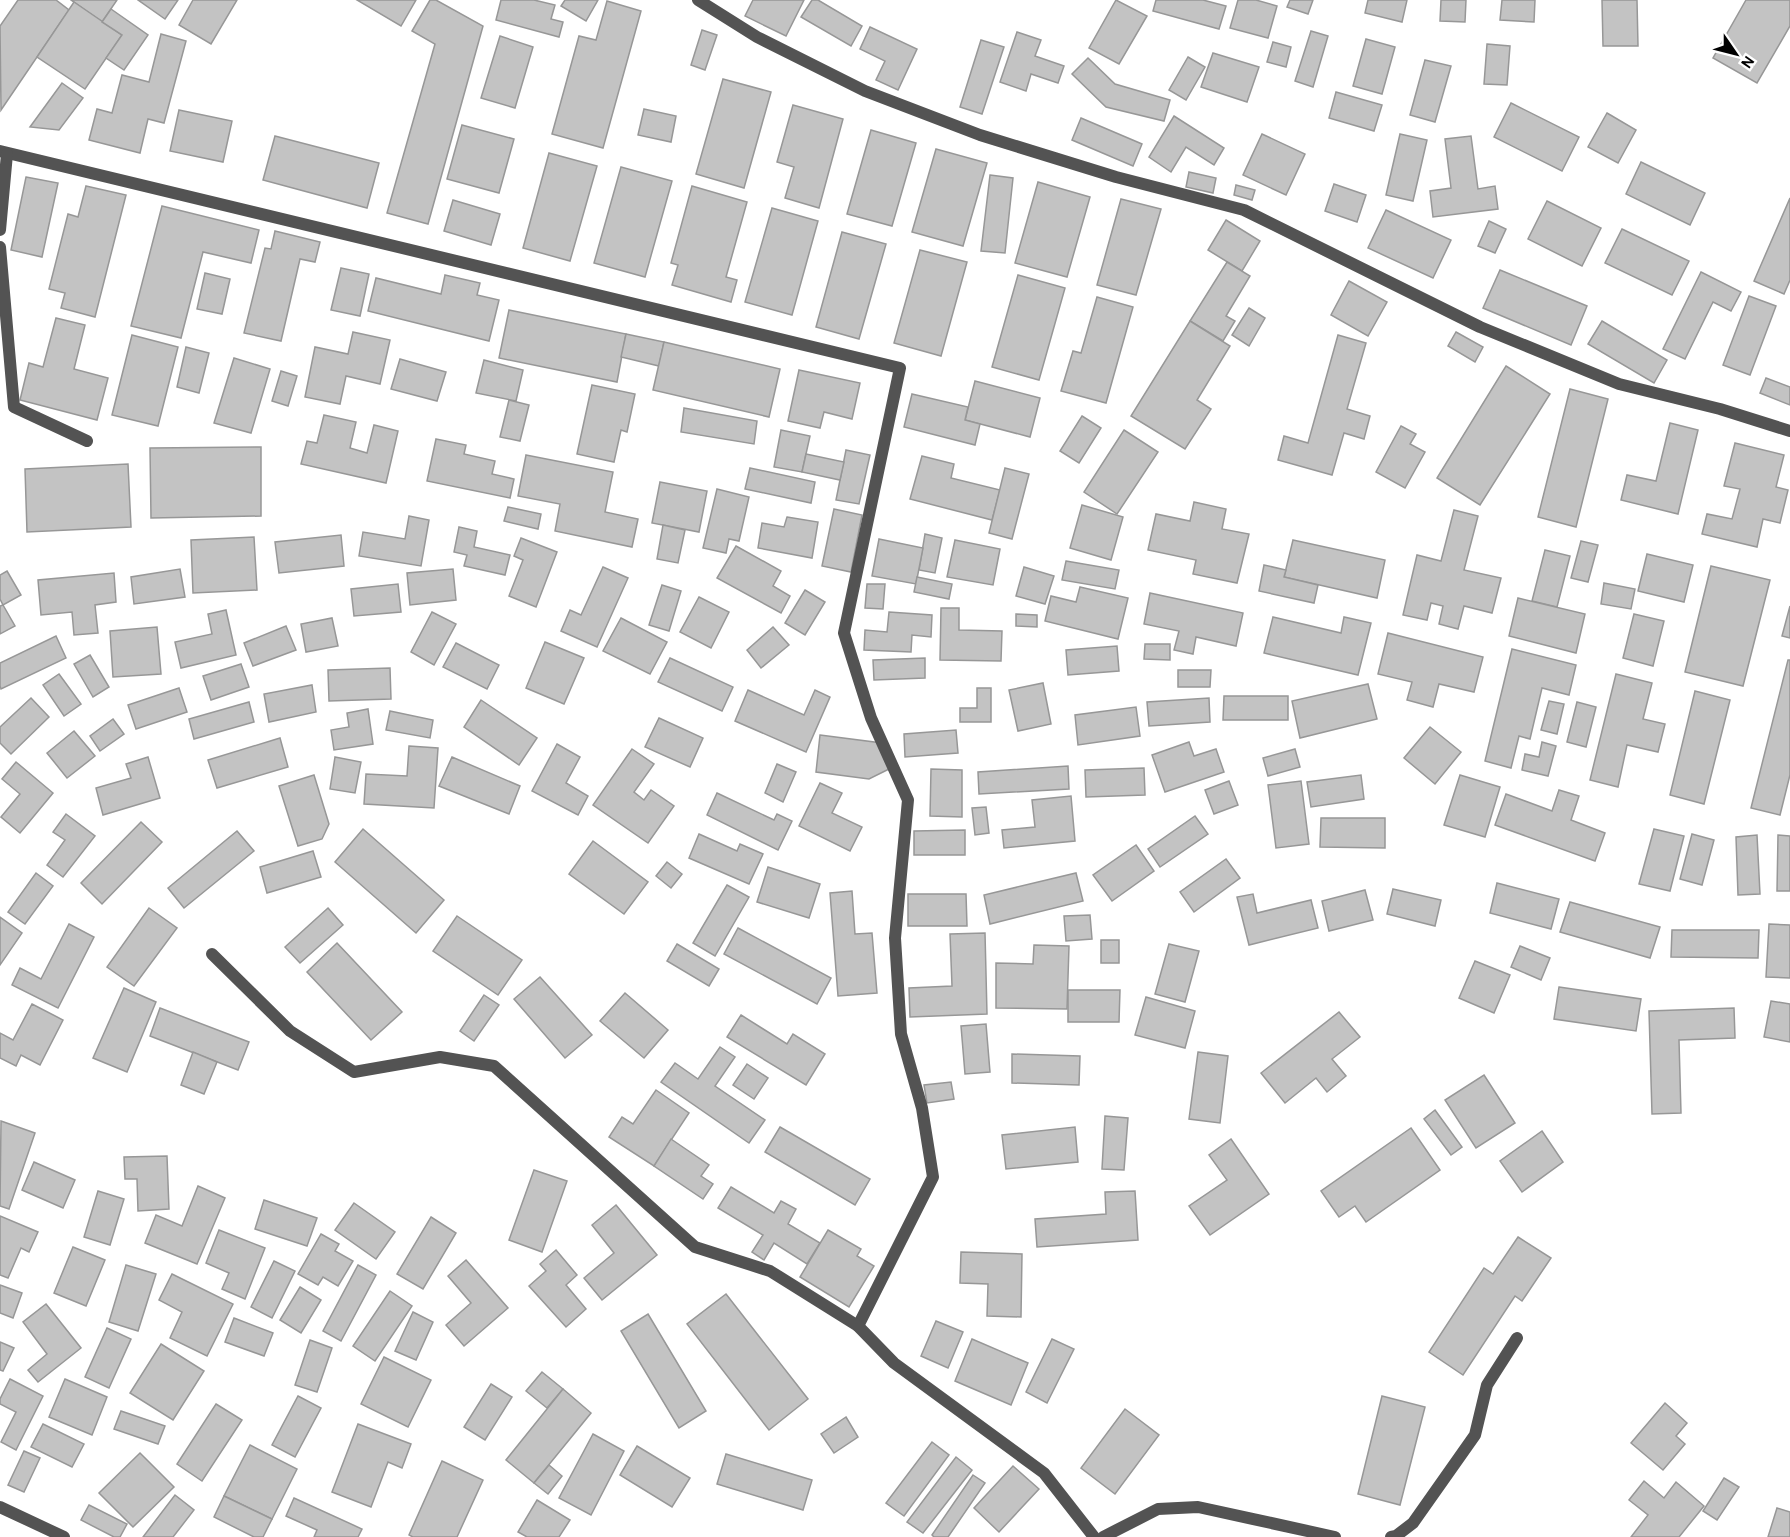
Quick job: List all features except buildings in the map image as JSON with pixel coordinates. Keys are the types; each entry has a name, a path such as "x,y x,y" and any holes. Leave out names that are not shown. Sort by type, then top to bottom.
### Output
{"street":[{"path":"698,0 757,37 865,91 992,139 1116,177 1244,210 1480,327 1619,384 1720,409 1790,431"},
{"path":"0,230 4,153 900,368 844,633 871,718 908,800 895,938 901,1034 922,1108 933,1177 858,1326"},
{"path":"0,248 14,407 87,441"},
{"path":"212,954 290,1031 354,1072 440,1057 494,1066 695,1247 770,1270 858,1326 894,1363 1044,1473 1094,1537"},
{"path":"1391,1537 1396,1536 1413,1523 1475,1435 1487,1385 1517,1338"},
{"path":"0,1507 64,1537"},
{"path":"1103,1537 1158,1509 1198,1507 1335,1537"}]}
